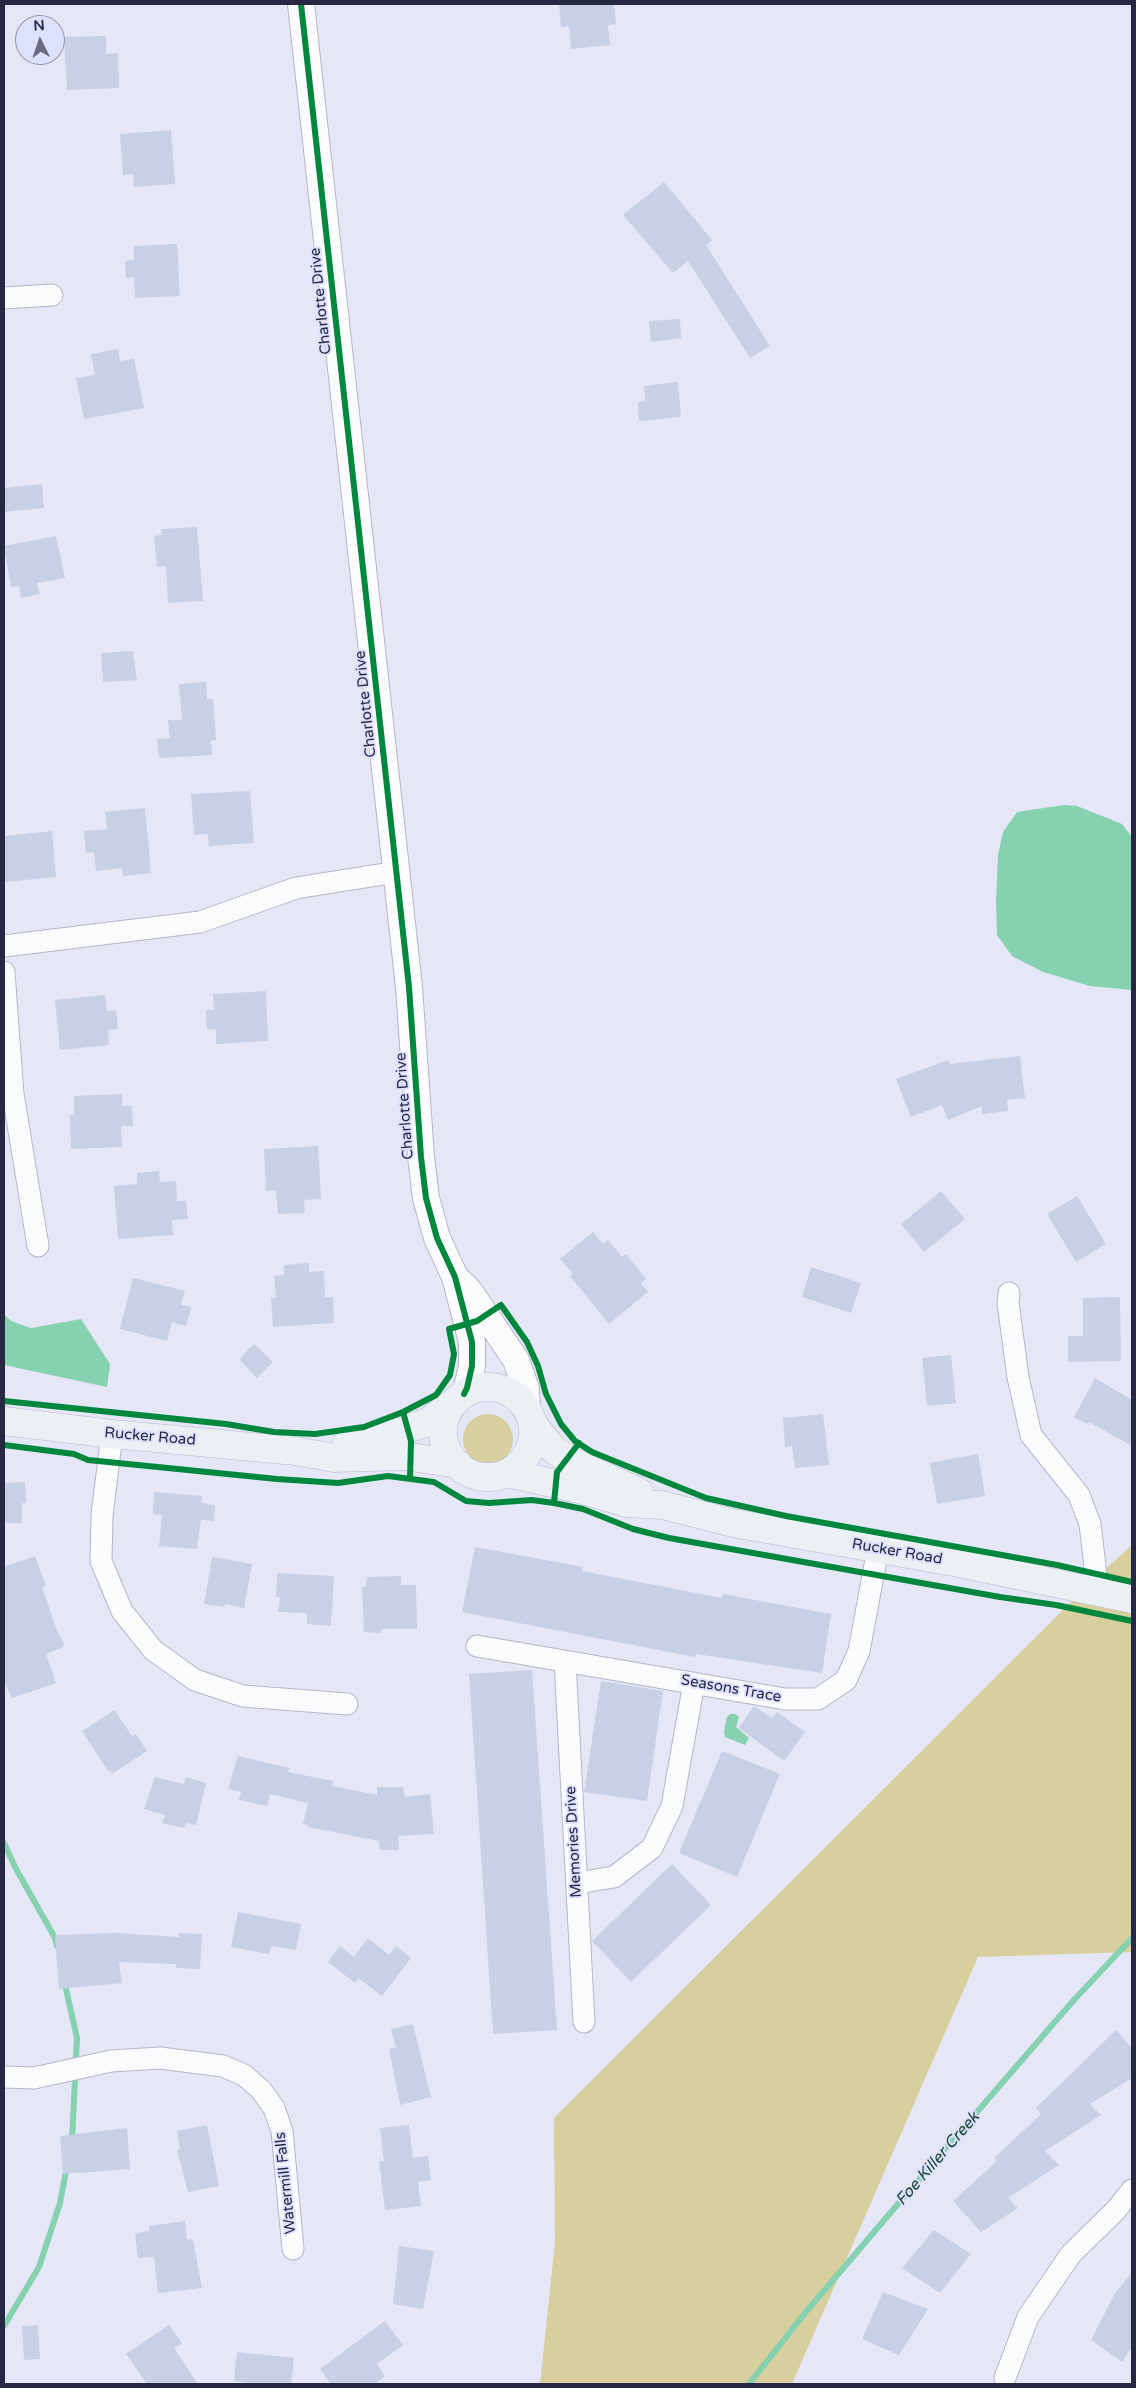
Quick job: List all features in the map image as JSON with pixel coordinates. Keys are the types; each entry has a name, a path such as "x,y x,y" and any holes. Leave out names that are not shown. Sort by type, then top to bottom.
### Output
{"main road":[{"path":"480,1387 495,1387 509,1391 521,1400 530,1416 532,1442 526,1457 516,1468 506,1473 488,1477 473,1474 450,1456 444,1443 443,1428 447,1414 459,1398 480,1387"},
{"name":"Rucker Road","path":"296,1451 378,1439 428,1422 459,1398"},
{"name":"Rucker Road","path":"530,1416 554,1450 662,1505"},
{"name":"Rucker Road","path":"4,1421 112,1434 296,1451 334,1458 404,1456 458,1464"},
{"name":"Rucker Road","path":"506,1473 582,1490 627,1503 662,1505 733,1523 878,1549 1132,1600"}],"street":[{"name":"Charlotte Drive","path":"301,4 397,872 409,987 426,1198 437,1238 455,1277 472,1342 472,1366 468,1388 459,1398"},
{"path":"4,298 52,295"},
{"path":"4,946 200,922 296,888 397,872"},
{"path":"4,972 13,1094 38,1246"},
{"name":"Charlotte Drive","path":"455,1277 470,1292 516,1360 526,1388 530,1416"},
{"path":"1009,1293 1008,1303 1018,1377 1031,1435 1078,1495 1090,1524 1098,1592"},
{"path":"112,1434 102,1515 101,1561 122,1612 153,1650 194,1680 243,1696 347,1704"},
{"name":"Seasons Trace","path":"477,1646 785,1699 818,1699 846,1680 859,1651 878,1549"},
{"name":"Memories Drive","path":"565,1661 584,2022"},
{"path":"577,1883 614,1877 652,1848 672,1806 694,1683"},
{"name":"Watermill Falls","path":"4,2077 34,2078 111,2060 160,2058 224,2066 244,2075 261,2090 270,2102 282,2131 293,2249"},
{"path":"1005,2378 1028,2317 1033,2309 1071,2254 1116,2210 1132,2190"}],"shaded area":[{"path":"1064,805 1077,806 1122,824 1132,837 1132,990 1090,986 1043,972 1012,956 997,935 998,855 1003,832 1017,812"},
{"path":"4,1314 11,1321 31,1328 81,1319 110,1364 107,1387 4,1365"},
{"path":"488,1414 497,1416 508,1425 513,1439 511,1448 502,1459 488,1464 479,1462 468,1453 463,1439 465,1430 474,1419"},
{"path":"1132,1545 1132,1952 978,1957 792,2384 540,2384 555,2242 554,2118 1086,1587"},
{"path":"730,1714 736,1714 739,1717 736,1727 749,1738 745,1745 725,1737 724,1731 727,1717"}],"building":[{"path":"559,4 614,4 616,24 608,25 610,45 571,49 569,26 561,27"},
{"path":"106,36 106,54 118,53 119,88 67,90 65,37"},
{"path":"171,130 175,184 134,187 133,174 123,175 120,134"},
{"path":"664,182 712,240 706,245 770,346 750,358 688,261 673,273 623,215"},
{"path":"177,244 180,296 135,298 134,277 126,278 125,261 134,260 134,246"},
{"path":"680,319 681,338 651,342 649,321"},
{"path":"118,349 120,361 134,359 144,408 84,419 76,378 95,375 91,354"},
{"path":"678,382 681,417 639,421 638,402 645,401 644,386"},
{"path":"42,484 44,508 4,512 4,488"},
{"path":"197,527 203,601 168,603 166,566 157,567 154,536 162,535 161,529"},
{"path":"56,536 65,578 37,583 40,594 21,598 19,586 11,587 4,546"},
{"path":"133,651 137,680 103,682 101,653"},
{"path":"206,682 207,699 213,699 216,740 211,741 212,755 159,758 157,739 170,738 168,720 182,720 179,684"},
{"path":"250,791 254,843 209,846 208,834 194,835 191,794"},
{"path":"145,808 151,873 123,876 122,868 96,871 94,852 86,853 84,831 107,829 105,812"},
{"path":"52,831 56,877 5,882 4,836"},
{"path":"266,991 268,1041 216,1044 216,1029 207,1030 206,1010 214,1010 213,994"},
{"path":"105,995 107,1011 116,1010 118,1029 108,1030 109,1045 60,1050 55,1000"},
{"path":"1020,1056 1025,1098 1007,1100 1008,1111 982,1114 982,1106 948,1120 942,1105 911,1117 896,1079 948,1060 950,1064"},
{"path":"122,1094 122,1106 132,1106 133,1126 121,1126 122,1147 71,1149 70,1115 74,1115 74,1096"},
{"path":"318,1146 321,1199 304,1200 305,1213 278,1214 276,1190 266,1191 264,1149"},
{"path":"159,1171 160,1182 176,1181 177,1201 186,1201 188,1219 172,1220 173,1235 118,1239 114,1186 137,1184 137,1173"},
{"path":"941,1191 965,1219 924,1252 901,1224"},
{"path":"1077,1196 1106,1244 1076,1262 1047,1214"},
{"path":"593,1232 603,1244 608,1240 622,1257 626,1254 646,1279 641,1283 648,1292 609,1324 570,1276 573,1274 560,1259"},
{"path":"309,1263 309,1272 324,1271 325,1297 333,1297 334,1323 273,1327 271,1298 276,1298 274,1276 284,1275 284,1265"},
{"path":"811,1267 861,1283 851,1313 802,1297"},
{"path":"133,1278 185,1291 181,1305 191,1307 186,1326 172,1322 167,1341 120,1329"},
{"path":"1120,1297 1121,1361 1068,1362 1068,1336 1083,1336 1083,1298"},
{"path":"254,1344 273,1362 257,1378 239,1359"},
{"path":"951,1355 956,1403 927,1406 922,1358"},
{"path":"1095,1378 1132,1400 1132,1446 1089,1422 1087,1424 1074,1417"},
{"path":"823,1414 829,1465 795,1468 792,1446 785,1447 783,1418"},
{"path":"978,1454 985,1496 937,1504 930,1463"},
{"path":"25,1482 26,1503 22,1503 22,1523 4,1523 4,1483"},
{"path":"154,1492 202,1496 201,1503 215,1505 214,1521 201,1520 197,1549 159,1546 162,1515 153,1514"},
{"path":"475,1547 583,1567 582,1571 722,1598 723,1594 831,1614 822,1673 696,1654 695,1657 462,1612"},
{"path":"35,1556 46,1586 42,1587 56,1628 65,1646 46,1654 56,1683 12,1698 4,1682 4,1567"},
{"path":"212,1557 252,1564 244,1608 225,1604 224,1607 204,1604"},
{"path":"277,1573 334,1576 331,1626 307,1624 307,1613 278,1612 280,1597 276,1597"},
{"path":"401,1576 401,1585 416,1585 417,1629 381,1629 381,1633 364,1632 362,1587 366,1587 367,1577"},
{"path":"532,1670 557,2030 493,2034 469,1674"},
{"path":"601,1681 663,1691 647,1801 584,1792"},
{"path":"754,1706 772,1718 777,1712 805,1732 784,1761 739,1728"},
{"path":"115,1711 132,1736 136,1734 147,1751 112,1774 110,1770 108,1771 82,1731"},
{"path":"722,1751 780,1774 737,1877 679,1853"},
{"path":"238,1756 289,1768 288,1772 333,1781 332,1786 377,1795 377,1787 403,1787 405,1797 430,1794 434,1834 398,1836 399,1850 380,1850 379,1841 308,1827 308,1825 303,1824 308,1803 270,1794 267,1806 239,1800 241,1792 228,1789"},
{"path":"155,1777 184,1784 186,1777 206,1783 196,1825 186,1823 184,1828 162,1823 165,1815 144,1809"},
{"path":"672,1864 711,1905 631,1982 592,1941"},
{"path":"238,1912 301,1924 296,1950 271,1946 269,1954 231,1947"},
{"path":"115,1933 179,1937 179,1933 202,1934 200,1969 176,1968 176,1964 119,1962 122,1983 59,1989 55,1935"},
{"path":"368,1938 389,1955 396,1946 411,1958 382,1996 358,1978 355,1983 328,1962 340,1946 354,1957"},
{"path":"413,2024 431,2097 400,2105 389,2049 396,2047 391,2029"},
{"path":"1116,2030 1132,2048 1132,2078 1090,2104 1101,2115 1045,2151 1059,2165 1008,2198 1018,2208 981,2232 953,2201 997,2161 994,2158 1041,2114 1036,2108"},
{"path":"207,2125 219,2186 188,2192 177,2150 180,2150 177,2131"},
{"path":"409,2125 413,2158 428,2156 431,2180 418,2182 421,2206 385,2210 379,2161 384,2161 380,2128"},
{"path":"127,2128 130,2169 63,2174 60,2136"},
{"path":"185,2221 187,2240 193,2239 202,2288 158,2293 154,2257 138,2258 135,2233 149,2231 149,2226"},
{"path":"934,2230 971,2254 940,2293 902,2268"},
{"path":"399,2246 434,2251 423,2309 393,2304"},
{"path":"1132,2272 1132,2347 1122,2362 1091,2340 1115,2293"},
{"path":"883,2292 928,2309 899,2355 862,2339"},
{"path":"385,2321 403,2345 377,2364 385,2376 374,2384 331,2384 320,2369"},
{"path":"38,2325 40,2359 24,2360 22,2326"},
{"path":"169,2325 182,2343 174,2348 198,2384 147,2384 126,2354"},
{"path":"237,2352 294,2358 291,2384 257,2384 234,2381"}],"waterway":[{"path":"4,1843 15,1867 55,1938 57,1946"},
{"name":"Foe Killer Creek","path":"749,2384 805,2313 944,2150 1073,2001 1132,1938"},
{"path":"64,1980 77,2038 72,2141"},
{"path":"4,2326 39,2267 60,2203 67,2166"}],"cycle path":[{"path":"301,4 409,987 421,1157 426,1198 437,1238 455,1277 472,1342 472,1366 464,1394"},
{"path":"4,1401 226,1424 274,1432 315,1434 364,1427 403,1412 436,1395 450,1375 454,1354 449,1329 477,1321 501,1305 527,1342 538,1366 546,1394 561,1424 575,1441 592,1452 706,1498 786,1516 1057,1565 1132,1582"},
{"path":"403,1412 411,1441 410,1479"},
{"path":"554,1503 557,1472 579,1443"},
{"path":"4,1445 74,1454 88,1460 277,1479 338,1483 388,1476 434,1482 466,1501 489,1503 532,1500 554,1503 583,1509 633,1529 669,1538 1000,1597 1056,1605 1132,1621"}]}
